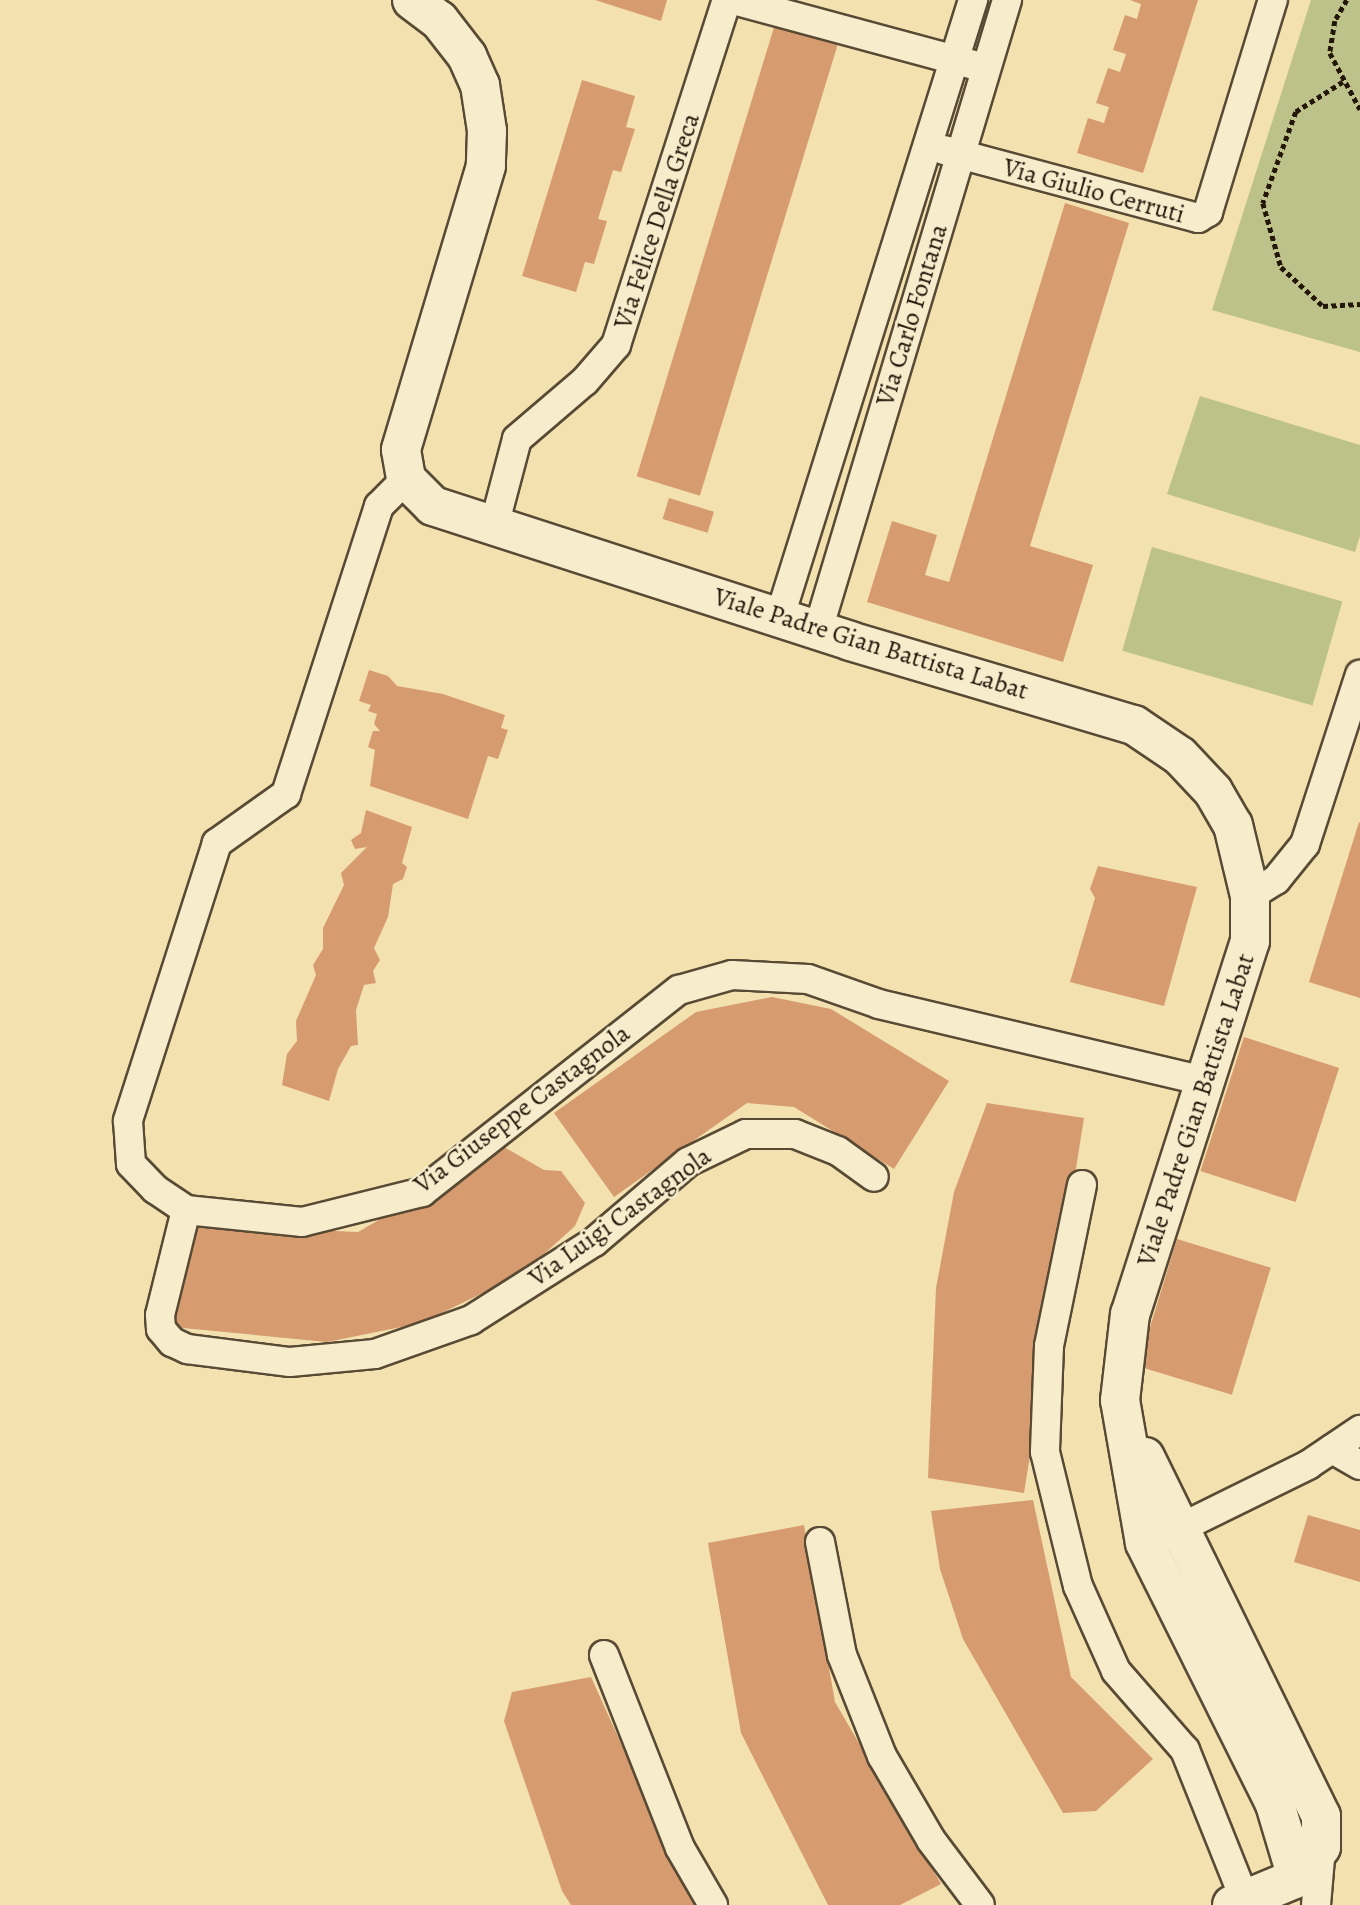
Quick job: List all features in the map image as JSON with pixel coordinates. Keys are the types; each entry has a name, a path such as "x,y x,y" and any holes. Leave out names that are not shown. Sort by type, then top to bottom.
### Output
{"street":[{"path":"186,1210 131,1164 128,1121 217,843 286,794 379,506 406,479 401,450 485,166 487,131 480,85 467,56 439,20 412,0"},
{"name":"Via Felice Della Greca","path":"494,526 517,439 585,381 617,345 727,0"},
{"path":"733,0 985,68"},
{"name":"Via Carlo Fontana","path":"779,616 973,0"},
{"name":"Via Carlo Fontana","path":"818,630 1007,0"},
{"name":"Via Giulio Cerruti","path":"928,145 1198,218 1208,212 1273,0"},
{"name":"Viale Padre Gian Battista Labat","path":"406,479 433,506 818,630 1134,725 1180,756 1213,791 1233,825 1251,896 1250,941 1130,1314 1122,1357 1120,1400 1161,1537 1275,1804 1307,1892"},
{"path":"1251,896 1276,880 1305,844 1360,675"},
{"name":"Via Giuseppe Castagnola","path":"186,1210 302,1222 422,1192 679,990 732,975 808,979 878,1004 1206,1080"},
{"name":"Via Luigi Castagnola","path":"186,1210 160,1315 161,1329 172,1342 187,1349 290,1362 375,1354 471,1320 594,1242 688,1162 746,1134 795,1134 838,1151 874,1177"},
{"path":"1082,1185 1049,1346 1045,1452 1083,1598 1116,1671 1185,1750 1239,1902 1307,1892"},
{"path":"1161,1537 1332,1449 1360,1430"},
{"path":"1332,1449 1360,1465"},
{"name":"Viale Padre Gian Battista Labat","path":"1161,1537 1321,1816 1321,1847 1307,1892"},
{"path":"820,1542 842,1655 882,1756 931,1840 980,1905"},
{"path":"604,1655 680,1848 713,1905"}],"path":[{"path":"1347,0 1335,22 1330,53 1343,82 1360,109"},
{"path":"1343,82 1296,112 1263,203 1281,267 1323,306 1360,304"}],"green space":[{"path":"1311,0 1360,0 1360,352 1212,310"},
{"path":"1200,396 1360,445 1360,536 1355,552 1167,494"},
{"path":"1152,547 1342,602 1313,705 1122,651"}],"building":[{"path":"595,0 667,0 661,21"},
{"path":"1130,0 1198,0 1143,173 1077,153 1088,118 1104,123 1109,107 1096,103 1108,68 1120,72 1126,54 1113,50 1125,15 1137,19 1141,4"},
{"path":"775,24 838,43 700,496 637,476"},
{"path":"582,80 635,96 626,127 635,129 621,172 613,170 598,219 607,221 594,264 585,262 576,292 522,276"},
{"path":"1065,203 1129,223 1030,546 1093,565 1063,662 867,602 892,521 937,535 925,575 949,582"},
{"path":"669,498 714,512 708,533 663,519"},
{"path":"369,670 388,676 397,686 443,694 505,715 501,728 508,730 498,759 488,756 468,819 370,786 375,750 368,747 373,731 380,731 374,724 377,714 368,711 371,705 359,701"},
{"path":"366,810 412,827 402,863 407,867 403,879 393,884 388,917 374,948 380,960 373,971 376,983 364,985 356,1010 358,1045 351,1046 338,1069 329,1101 282,1085 287,1054 297,1041 296,1021 316,975 313,965 323,949 323,928 344,885 341,873 367,847 355,849 351,840 361,833"},
{"path":"1360,823 1360,998 1309,982"},
{"path":"1098,866 1197,887 1164,1006 1070,982 1095,898 1090,889"},
{"path":"772,997 831,1009 949,1081 894,1169 794,1107 747,1103 614,1197 554,1113 696,1012"},
{"path":"1244,1037 1339,1068 1296,1202 1200,1171"},
{"path":"987,1103 1084,1118 1024,1493 928,1478 936,1288 954,1192"},
{"path":"504,1147 544,1170 561,1171 585,1203 575,1226 522,1274 421,1323 327,1342 162,1326 199,1225 358,1232"},
{"path":"1177,1239 1271,1268 1232,1395 1138,1366"},
{"path":"1033,1500 1071,1677 1153,1759 1096,1811 1063,1813 963,1639 940,1569 931,1511"},
{"path":"1308,1515 1360,1530 1360,1582 1294,1562"},
{"path":"804,1525 835,1702 941,1884 900,1905 828,1905 741,1733 708,1543"},
{"path":"591,1677 694,1905 571,1905 562,1891 504,1721 512,1692"}]}
